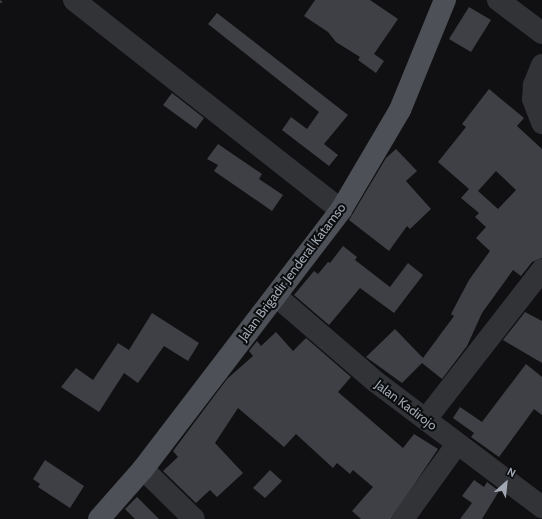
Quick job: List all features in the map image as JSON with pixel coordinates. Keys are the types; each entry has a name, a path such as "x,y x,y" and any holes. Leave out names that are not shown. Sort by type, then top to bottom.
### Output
{"main road":[{"name":"Jalan Brigadir Jenderal Katamso","path":"99,519 143,469 340,210 400,110 445,0"}],"street":[{"path":"74,0 340,210"},
{"path":"498,0 542,33"},
{"path":"542,65 534,85 533,99 542,123"},
{"path":"426,419 542,270"},
{"name":"Jalan Kadirojo","path":"276,296 370,378 542,507"},
{"path":"403,519 456,444"},
{"path":"143,469 194,519"}],"building":[{"path":"315,0 370,0 398,19 374,54 384,61 376,73 358,60 360,57 336,42 328,32 304,16"},
{"path":"469,7 491,20 471,52 449,39"},
{"path":"217,13 348,115 324,144 338,155 329,166 282,130 291,117 307,129 319,112 208,24"},
{"path":"489,89 524,118 517,126 542,149 542,258 532,262 521,276 513,270 482,313 467,346 442,379 422,363 402,383 366,357 395,329 423,358 454,316 451,314 469,280 490,251 476,238 486,227 475,217 479,213 461,198 469,189 438,162 466,127 462,124","holes":["496,171 516,190 498,209 478,191"]},
{"path":"172,93 204,118 196,129 163,105"},
{"path":"218,144 262,174 259,179 283,195 272,211 214,171 218,165 207,159"},
{"path":"396,149 417,171 406,181 431,209 410,229 407,226 389,251 349,220 386,158"},
{"path":"343,246 357,257 355,260 390,287 408,263 423,275 394,313 360,288 329,325 294,295 314,271 318,274 328,262 330,263"},
{"path":"525,312 542,321 542,363 503,340"},
{"path":"152,313 199,343 188,361 164,346 138,383 124,373 99,412 61,387 76,368 93,380 118,343 129,350"},
{"path":"276,332 293,351 306,338 351,377 338,392 403,448 414,434 438,449 391,519 361,519 352,511 373,487 353,470 350,474 337,463 333,468 296,434 284,447 238,408 215,443 243,473 217,497 210,490 196,503 163,471 178,457 173,451 227,379 253,356 249,351 257,341 261,346"},
{"path":"526,364 542,377 542,415 534,409 499,457 471,437 474,433 453,418 460,407 482,422"},
{"path":"45,460 84,486 70,508 38,487 40,484 33,479"},
{"path":"270,470 282,481 265,498 253,488"},
{"path":"474,480 484,487 487,482 499,491 482,519 460,519 472,503 462,496"},
{"path":"137,497 159,519 135,519 125,509"}]}
